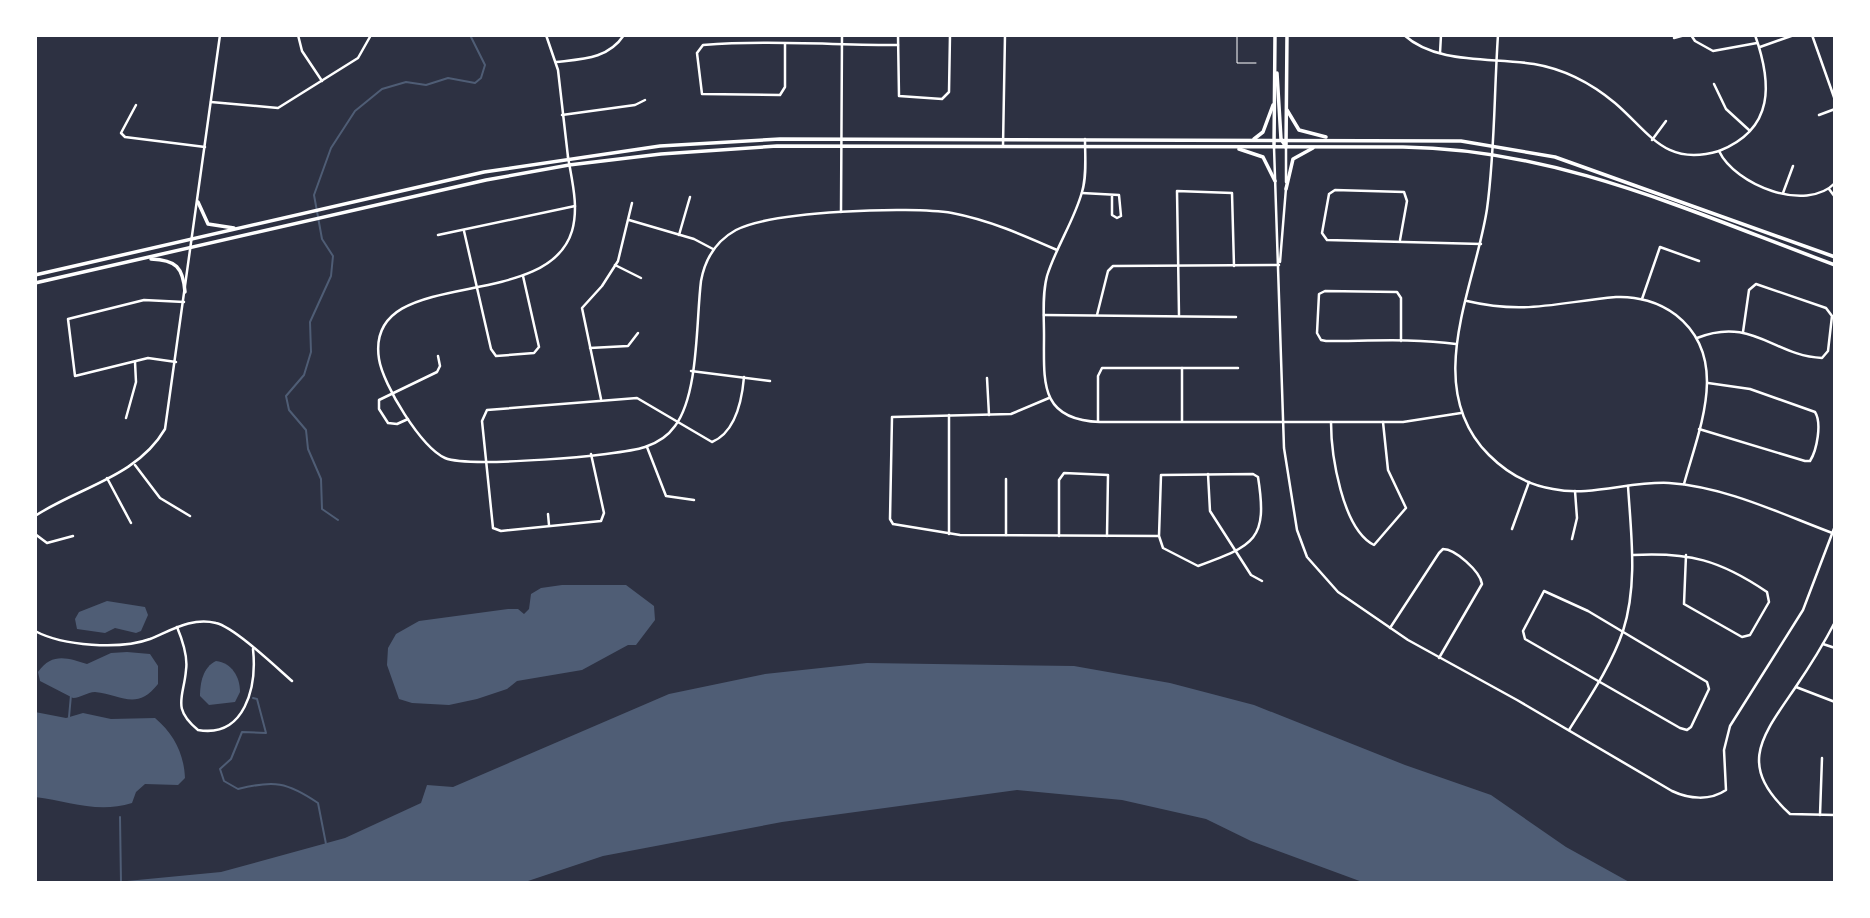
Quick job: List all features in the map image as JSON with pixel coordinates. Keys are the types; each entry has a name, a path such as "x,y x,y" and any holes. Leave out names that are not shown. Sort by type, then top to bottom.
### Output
{"main road":[{"path":"1274,147 1275,35"},
{"path":"1284,139 1287,35"},
{"path":"1275,50 1286,147"},
{"path":"1253,139 1264,132 1275,99"},
{"path":"1287,107 1299,130 1335,139"},
{"path":"35,275 484,172 568,157 722,141 841,138 1441,140 1493,145 1556,157 1618,177 1835,257"},
{"path":"35,283 370,206 569,165 722,149 841,146 1444,148 1492,153 1573,170 1835,265"},
{"path":"1234,147 1263,157 1275,181"},
{"path":"1286,189 1293,159 1301,152 1319,147"},
{"path":"198,202 208,224 227,229 247,227"},
{"path":"145,259 168,260 177,265 184,276 186,292"}],"street":[{"path":"35,516 55,503 135,465 156,444 165,429 220,35"},
{"path":"298,35 302,51 322,82"},
{"path":"212,102 278,108 358,58 372,35"},
{"path":"546,35 556,62 575,206 572,230 562,251 544,267 523,276 413,302 390,318 380,338 378,355 382,371 422,440 440,456 457,462 486,463 591,454 647,447 666,436 678,422 688,399 701,281 713,249 731,233 746,226 841,212 907,209 952,213 1004,227 1058,250"},
{"path":"556,62 600,55 619,43 624,35"},
{"path":"841,212 842,35"},
{"path":"898,35 899,96 906,99 947,97 950,89 950,35"},
{"path":"1003,146 1005,35"},
{"path":"1404,35 1418,45 1440,53 1552,68 1581,80 1617,105 1652,141 1682,154 1719,151 1736,143 1750,131 1762,110 1767,89 1766,71 1755,35"},
{"path":"1440,53 1441,35"},
{"path":"1497,35 1493,145 1481,244 1456,344 1454,378 1461,413 1476,442 1502,467 1529,482 1575,491 1684,485 1732,495 1834,534"},
{"path":"1674,38 1685,35"},
{"path":"1691,35 1695,41 1713,51 1758,45 1794,35"},
{"path":"1812,35 1835,100"},
{"path":"785,44 782,94 762,97 702,94 697,50 705,44 785,44 898,45"},
{"path":"1714,83 1726,109 1750,131"},
{"path":"562,115 635,105 645,100"},
{"path":"136,104 121,133 125,136 205,147"},
{"path":"1819,115 1835,109"},
{"path":"1652,141 1666,121"},
{"path":"1085,139 1082,192 1045,282 1044,381 1049,398 1060,411 1076,419 1098,421 1282,422 1413,421 1461,413"},
{"path":"1274,147 1282,422 1297,530 1307,558 1323,579 1390,628 1677,794 1710,797 1722,793 1727,786 1724,750 1730,726 1792,631 1815,586 1835,526"},
{"path":"1279,265 1286,189 1286,147"},
{"path":"1719,151 1727,164 1740,176 1783,193 1808,197 1829,189 1835,183"},
{"path":"1783,193 1793,166"},
{"path":"1829,189 1835,197"},
{"path":"1400,240 1405,193 1335,190 1329,194 1323,237 1330,240 1481,244"},
{"path":"1179,316 1177,191 1232,193 1234,266"},
{"path":"1082,192 1112,195 1121,197 1121,216 1116,218 1112,215 1112,195"},
{"path":"679,235 690,197"},
{"path":"601,399 582,308 615,265 632,202"},
{"path":"438,235 575,206"},
{"path":"629,220 679,235 713,249"},
{"path":"464,231 494,355 537,351 539,345 523,276"},
{"path":"1642,299 1660,247 1699,261"},
{"path":"615,265 641,278"},
{"path":"1097,315 1111,267 1279,265"},
{"path":"1697,338 1723,330 1743,332 1817,358 1824,357 1828,351 1831,312 1760,284 1753,284 1749,290 1743,332"},
{"path":"1401,341 1399,293 1320,293 1319,338 1456,344"},
{"path":"1467,301 1524,309 1614,298 1642,299 1669,310 1697,338 1706,362 1708,383 1684,485"},
{"path":"176,362 148,358 75,376 68,319 144,300 184,302"},
{"path":"1044,316 1236,317"},
{"path":"590,348 628,346 638,334"},
{"path":"409,418 394,425 386,421 379,409 379,400 437,372 440,366 438,356"},
{"path":"126,418 136,382 135,362"},
{"path":"1182,368 1182,421"},
{"path":"1098,421 1100,369 1238,368"},
{"path":"691,371 770,381"},
{"path":"591,454 604,510 603,519 549,527 495,530 491,524 483,414 490,410 637,398 712,442 718,439 738,412 744,377"},
{"path":"987,378 989,415"},
{"path":"1699,429 1810,461 1814,454 1818,414 1750,389 1708,383"},
{"path":"1049,398 1023,411 989,415 894,416 891,422 893,524 949,534 1159,536"},
{"path":"949,415 949,534"},
{"path":"1331,422 1333,463 1342,495 1359,528 1374,545 1406,508 1386,462 1383,422"},
{"path":"647,447 666,496 694,500"},
{"path":"135,465 160,498 190,516"},
{"path":"1059,536 1059,480 1064,473 1108,475 1107,536"},
{"path":"1166,473 1208,474 1253,474 1258,479 1260,529 1237,551 1197,566 1161,547 1159,477 1166,473"},
{"path":"1208,474 1209,509 1251,575 1262,581"},
{"path":"107,478 131,523"},
{"path":"1006,478 1006,536"},
{"path":"1512,529 1529,482"},
{"path":"1569,730 1600,680 1623,631 1631,591 1633,555 1628,486"},
{"path":"1572,539 1577,517 1575,491"},
{"path":"548,514 549,527"},
{"path":"35,534 47,543 73,536"},
{"path":"1390,628 1439,554 1445,549 1453,552 1483,581 1439,658"},
{"path":"1633,555 1686,555 1729,568 1767,592 1770,597 1751,634 1746,637 1684,604 1686,555"},
{"path":"1544,591 1623,631 1710,685 1693,724 1687,730 1528,641 1523,635 1544,591"},
{"path":"35,631 52,640 66,642 128,643 149,639 197,621 218,623 292,681"},
{"path":"1835,622 1762,738 1758,760 1764,784 1790,814 1835,815"},
{"path":"177,627 187,669 180,702 186,718 198,730 217,731 231,724 246,708 253,675 253,649"},
{"path":"1823,644 1835,648"},
{"path":"1796,687 1835,702"},
{"path":"1820,815 1822,758"}],"lane":[{"path":"1237,35 1237,63 1256,63"}],"water":[{"path":"562,585 626,585 654,606 655,620 636,645 628,645 582,670 517,681 507,689 449,705 412,703 399,699 387,665 388,648 396,634 419,621 508,609 518,609 524,614 529,609 531,594 541,588"},
{"path":"107,601 145,607 148,615 141,631 136,633 115,628 105,633 77,629 75,619 79,612"},
{"path":"111,653 150,654 158,666 158,684 143,697 128,699 95,692 73,698 40,681 38,672 55,659 87,664"},
{"path":"216,661 231,668 237,676 240,692 235,702 209,705 200,696 203,676 208,667"},
{"path":"867,663 1074,666 1170,683 1254,705 1405,765 1491,795 1566,847 1631,883 1365,883 1251,841 1206,819 1122,800 1017,790 782,822 603,856 522,883 106,883 221,872 345,838 421,803 427,785 453,787 669,694 765,674"},
{"path":"35,712 66,718 83,713 111,719 155,718 177,745 185,778 178,785 145,784 136,792 132,803 119,806 83,806 35,797"}],"waterway":[{"path":"338,520 322,509 321,479 308,449 306,430 289,410 286,396 304,375 311,352 310,322 331,276 333,256 322,239 314,195 331,148 355,111 382,89 406,82 426,85 448,78 475,83 481,78 485,65 470,35"},
{"path":"69,717 71,695"},
{"path":"253,698 257,699 266,733 242,732 231,759 220,769 224,781 238,789 261,784 280,785 307,796 318,803 326,844"},
{"path":"120,817 121,883"}]}
